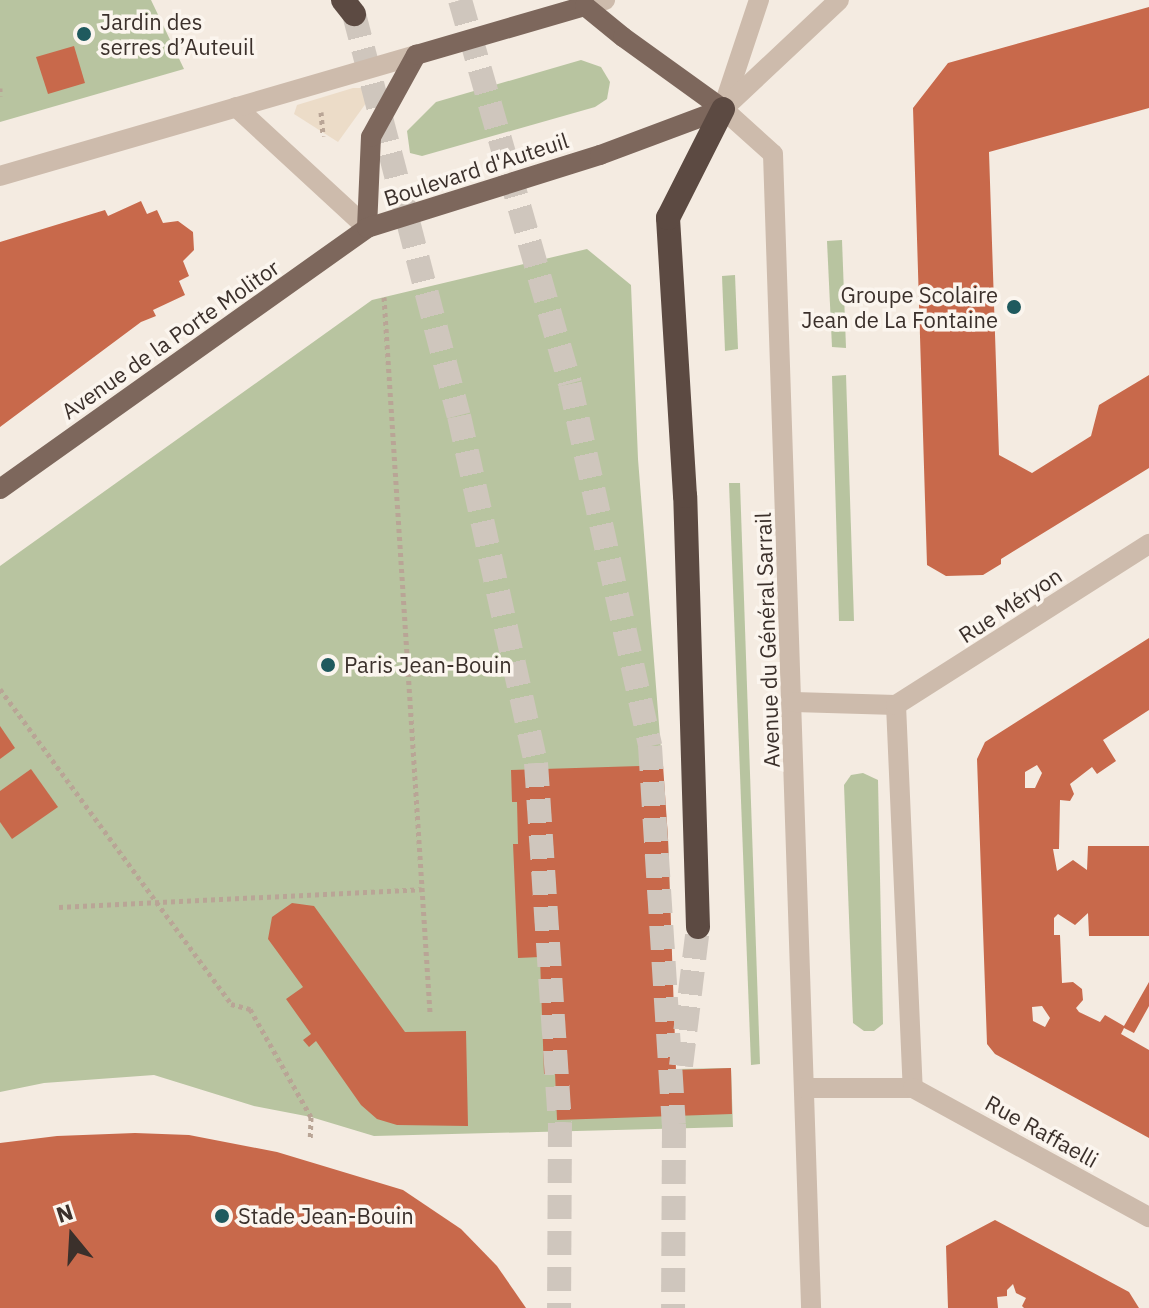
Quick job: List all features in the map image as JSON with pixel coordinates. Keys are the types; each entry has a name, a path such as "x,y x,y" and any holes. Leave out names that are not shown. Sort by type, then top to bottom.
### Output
{"highway":[{"path":"698,927 685,496 668,218 723,109"}],"main road":[{"path":"367,228 371,137 416,55 595,3 623,37 723,109"},
{"name":"Boulevard d'Auteuil","path":"367,228 600,155 723,109"},
{"name":"Avenue de la Porte Molitor","path":"0,489 367,228"}],"street":[{"path":"723,109 759,0"},
{"path":"723,109 839,0"},
{"path":"0,176 416,55"},
{"name":"Boulevard d'Auteuil","path":"236,107 367,228"},
{"name":"Avenue du Général Sarrail","path":"723,109 773,154 794,702 811,1308"},
{"name":"Rue Méryon","path":"896,705 1149,544"},
{"path":"794,702 896,705 913,1088 804,1088"},
{"name":"Rue Raffaelli","path":"913,1088 1149,1217"}],"path":[{"path":"0,88 0,96"},
{"path":"317,100 324,123 323,136"},
{"path":"384,297 430,1013"},
{"path":"0,689 231,1004 250,1009 311,1117 310,1140"},
{"path":"59,907 422,889"}],"green space":[{"name":"Jardin des serres d’Auteuil","path":"0,0 151,0 184,69 0,122"},
{"path":"581,60 601,67 610,82 607,99 595,107 422,156 410,153 407,131 436,102"},
{"path":"842,240 846,348 832,347 827,241"},
{"name":"Paris Jean-Bouin","path":"587,249 631,285 638,459 668,838 675,1069 731,1068 733,1127 374,1136 311,1117 254,1106 154,1075 44,1083 0,1092 0,566 372,300"},
{"path":"735,275 738,349 725,351 722,276"},
{"path":"846,375 854,621 839,621 832,376"},
{"path":"729,483 740,483 760,1064 751,1065"},
{"path":"863,773 878,780 883,1024 874,1031 864,1031 853,1023 844,785 851,775"}],"shaded area":[{"path":"362,88 369,99 338,142 294,114 297,105"}],"building":[{"path":"1149,7 1149,108 989,152 999,455 1032,473 1091,436 1099,405 1149,375 1149,468 1001,559 1001,564 983,575 946,576 927,565 913,108 948,63"},
{"path":"74,46 85,83 48,94 36,57"},
{"path":"141,201 147,214 157,210 163,223 178,221 193,232 194,250 183,261 189,276 179,281 185,295 153,310 156,316 141,322 0,427 0,242 105,210 108,216"},
{"path":"1149,638 1149,710 1103,740 1116,761 1097,774 1092,767 1070,784 1074,794 1070,801 1060,800 1059,849 1053,849 1057,871 1073,860 1087,870 1088,846 1149,846 1149,936 1089,936 1088,913 1075,925 1058,914 1054,918 1054,935 1060,935 1062,983 1073,982 1082,989 1083,1000 1076,1008 1079,1012 1100,1022 1105,1015 1124,1026 1149,982 1149,1006 1134,1033 1124,1028 1121,1034 1149,1050 1149,1138 995,1054 987,1044 977,759 985,742","holes":["1037,765 1042,773 1035,788 1025,788 1025,772","1042,1006 1050,1018 1045,1027 1033,1021 1032,1007"]},
{"path":"0,726 15,748 0,759"},
{"path":"658,755 658,765 663,765 668,838 676,1070 731,1068 732,1114 557,1120 555,1073 544,1074 540,957 518,958 513,844 518,844 517,802 512,802 511,770 640,766 640,756"},
{"path":"31,769 58,807 12,839 0,822 0,791"},
{"path":"292,903 314,906 405,1032 466,1031 468,1126 397,1125 377,1119 361,1105 316,1041 309,1047 303,1040 311,1034 286,999 303,987 268,939 272,917"},
{"name":"Stade Jean-Bouin","path":"135,1133 189,1135 277,1152 403,1190 461,1229 497,1266 526,1308 0,1308 0,1143 57,1136"},
{"path":"995,1220 1129,1292 1139,1308 1024,1308 1026,1298 1016,1293 1013,1284 1007,1290 1007,1296 997,1297 998,1308 948,1308 946,1246"}],"tunnel":[{"path":"460,0 570,384 650,746 674,1124 673,1308"},
{"path":"354,14 459,416 536,763 560,1123 559,1308"},
{"path":"681,1066 698,927"}],"place":[{"name":"Jardin des serres d’Auteuil","path":"84,34"},
{"name":"Groupe Scolaire Jean de La Fontaine","path":"1014,307"},
{"name":"Paris Jean-Bouin","path":"328,665"},
{"name":"Stade Jean-Bouin","path":"222,1216"}]}
